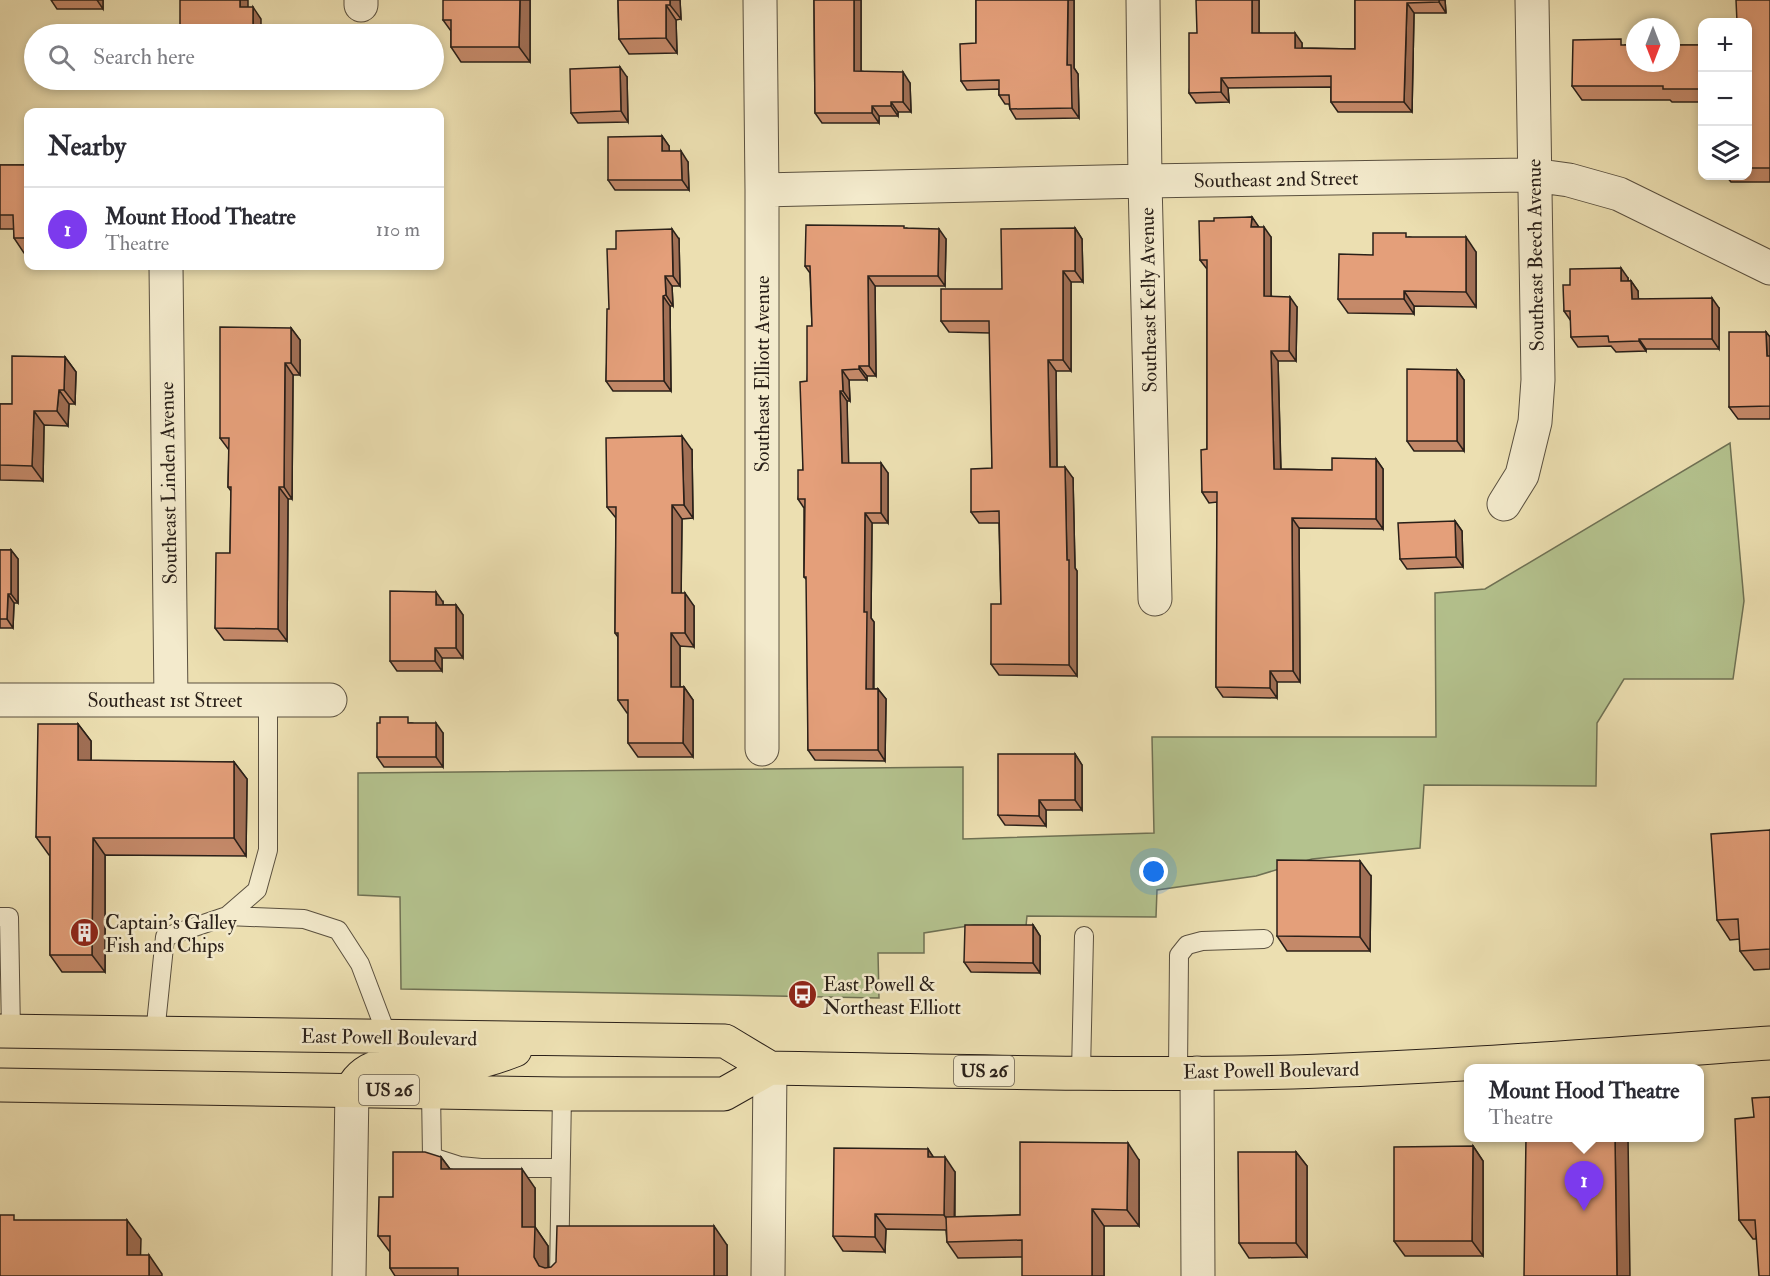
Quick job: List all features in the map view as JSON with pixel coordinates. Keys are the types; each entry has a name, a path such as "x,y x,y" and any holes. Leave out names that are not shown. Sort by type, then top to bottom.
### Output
{"main road":[{"name":"East Powell Boulevard","path":"6,1031 725,1041 770,1068 1081,1072 1416,1067 1770,1043"},
{"path":"352,1089 355,1082 372,1068 388,1064 472,1063 502,1055 539,1040"},
{"name":"US 26","path":"0,1085 562,1094 724,1094 770,1068"}],"street":[{"name":"Southeast Elliott Avenue","path":"760,0 762,749"},
{"name":"Southeast Kelly Avenue","path":"1143,0 1155,599"},
{"name":"Southeast Beech Avenue","path":"1504,504 1522,476 1535,422 1538,380 1532,0"},
{"name":"Southeast 2nd Street","path":"762,190 1533,175 1569,180 1619,194 1770,268"},
{"name":"Southeast Linden Avenue","path":"166,270 171,700"},
{"name":"Southeast 1st Street","path":"0,700 330,700"},
{"path":"768,1276 770,1068"},
{"path":"1187,1072 1198,1276"},
{"path":"349,1276 352,1089"}],"lane":[{"path":"227,916 258,890 268,850 268,700"},
{"path":"155,1034 165,937 227,916 304,919 338,930 360,964 388,1038"},
{"path":"4,917 6,1031"},
{"path":"1081,1072 1084,936"},
{"path":"1187,1072 1179,955 1187,945 1202,941 1264,939"},
{"path":"431,1091 432,1157 460,1166 481,1168 560,1168"},
{"path":"559,1276 562,1094"}],"green space":[{"path":"1730,443 1744,601 1733,679 1624,679 1597,723 1596,786 1424,785 1420,848 1312,859 1256,876 1157,890 1156,917 1027,916 1026,926 974,925 924,933 924,953 878,953 879,998 401,989 400,897 358,895 358,773 963,767 963,839 1154,833 1152,737 1436,737 1435,593 1485,589"}],"building":[{"path":"180,0 240,0 240,7 253,7 253,24 180,24"},
{"path":"443,0 520,0 519,47 451,47 451,20 443,20"},
{"path":"618,0 670,0 670,5 666,5 666,38 619,39"},
{"path":"814,0 854,0 854,71 903,72 903,102 891,102 891,106 872,106 872,113 815,113"},
{"path":"976,0 1068,0 1067,65 1071,65 1072,108 1010,109 1009,95 999,95 999,80 961,81 960,44 976,43"},
{"path":"1196,0 1252,0 1252,33 1295,33 1295,48 1355,49 1355,0 1439,0 1439,2 1407,3 1404,102 1331,102 1331,76 1221,78 1221,92 1189,93 1189,33 1197,33"},
{"path":"1736,0 1770,0 1770,168 1752,168 1752,18 1737,18"},
{"path":"1621,39 1621,45 1626,45 1626,72 1680,72 1680,45 1698,45 1698,89 1663,89 1663,86 1572,86 1573,40"},
{"path":"620,67 621,111 571,113 570,69"},
{"path":"662,136 662,151 681,151 682,180 608,180 608,137"},
{"path":"0,165 24,165 24,238 14,238 13,215 0,215"},
{"path":"1252,217 1251,227 1264,227 1264,296 1290,297 1289,351 1271,351 1274,469 1332,470 1332,458 1376,459 1376,519 1292,518 1293,671 1270,671 1270,688 1216,687 1217,492 1202,492 1201,450 1207,449 1207,260 1200,260 1199,221 1214,221 1214,218"},
{"path":"806,225 904,226 904,228 939,229 938,276 868,276 869,366 842,370 843,391 840,391 842,463 881,463 881,513 865,513 866,689 878,689 878,750 808,750 806,577 804,577 805,499 798,499 798,470 803,470 800,382 807,381 807,326 812,326 810,266 805,266"},
{"path":"1075,228 1075,271 1063,271 1063,360 1048,360 1050,467 1065,467 1067,560 1069,560 1069,665 991,664 991,604 1001,604 999,511 971,512 971,469 992,468 989,321 941,321 941,289 1002,289 1001,229"},
{"path":"672,229 673,276 665,276 666,295 663,296 664,381 606,381 607,309 609,309 607,249 616,249 616,231"},
{"path":"1373,233 1406,233 1406,237 1466,237 1466,292 1404,291 1404,299 1338,299 1339,254 1373,255"},
{"path":"1621,268 1621,281 1631,281 1632,299 1712,298 1712,339 1639,339 1639,341 1609,342 1608,336 1571,337 1570,311 1564,311 1563,285 1570,285 1570,269"},
{"path":"220,327 291,328 291,363 285,363 284,487 279,487 278,629 215,628 216,553 230,553 229,438 220,438"},
{"path":"1729,332 1766,332 1767,356 1770,356 1770,406 1729,407"},
{"path":"12,356 65,357 64,390 59,390 57,411 34,411 32,466 0,465 0,404 12,404"},
{"path":"1407,369 1457,370 1457,441 1407,441"},
{"path":"682,436 684,505 672,505 672,593 685,593 685,633 671,633 671,687 684,687 683,743 628,743 628,700 618,700 618,633 615,633 616,507 607,507 606,438"},
{"path":"1455,521 1456,557 1400,559 1398,523"},
{"path":"0,550 11,550 11,594 8,594 7,619 0,619"},
{"path":"390,591 436,592 436,605 456,605 456,648 435,648 435,661 390,661"},
{"path":"380,717 408,717 408,723 436,723 436,757 377,757 377,723 380,723"},
{"path":"38,724 78,724 78,760 234,762 234,838 93,838 92,955 50,955 50,837 36,837"},
{"path":"998,754 1075,754 1075,800 1039,800 1039,816 998,815"},
{"path":"1770,830 1770,949 1740,951 1738,919 1717,920 1711,834"},
{"path":"1277,860 1360,861 1360,937 1277,936"},
{"path":"965,925 1033,925 1033,963 964,962"},
{"path":"1770,1097 1770,1276 1759,1276 1755,1220 1739,1220 1735,1119 1754,1117 1752,1098"},
{"path":"1020,1142 1128,1143 1127,1210 1092,1209 1092,1276 1022,1276 1022,1240 947,1242 946,1217 1020,1215"},
{"path":"1526,1142 1615,1142 1617,1276 1524,1276"},
{"path":"1473,1146 1472,1241 1394,1241 1394,1147"},
{"path":"834,1148 928,1149 928,1157 945,1157 944,1215 875,1214 875,1237 833,1236"},
{"path":"393,1152 425,1152 441,1157 441,1169 522,1169 522,1227 535,1227 534,1257 539,1266 551,1267 556,1262 557,1226 714,1226 714,1276 458,1276 458,1268 390,1268 390,1236 378,1236 379,1197 393,1197"},
{"path":"1238,1152 1296,1152 1296,1243 1239,1243"},
{"path":"0,1215 14,1215 14,1220 127,1220 127,1255 149,1255 149,1276 0,1276"}],"place":[{"name":"Captain's Galley Fish and Chips","path":"84,933"},
{"name":"East Powell & Northeast Elliott","path":"802,995"},
{"name":"Mount Hood Theatre","path":"1584,1211"}]}
